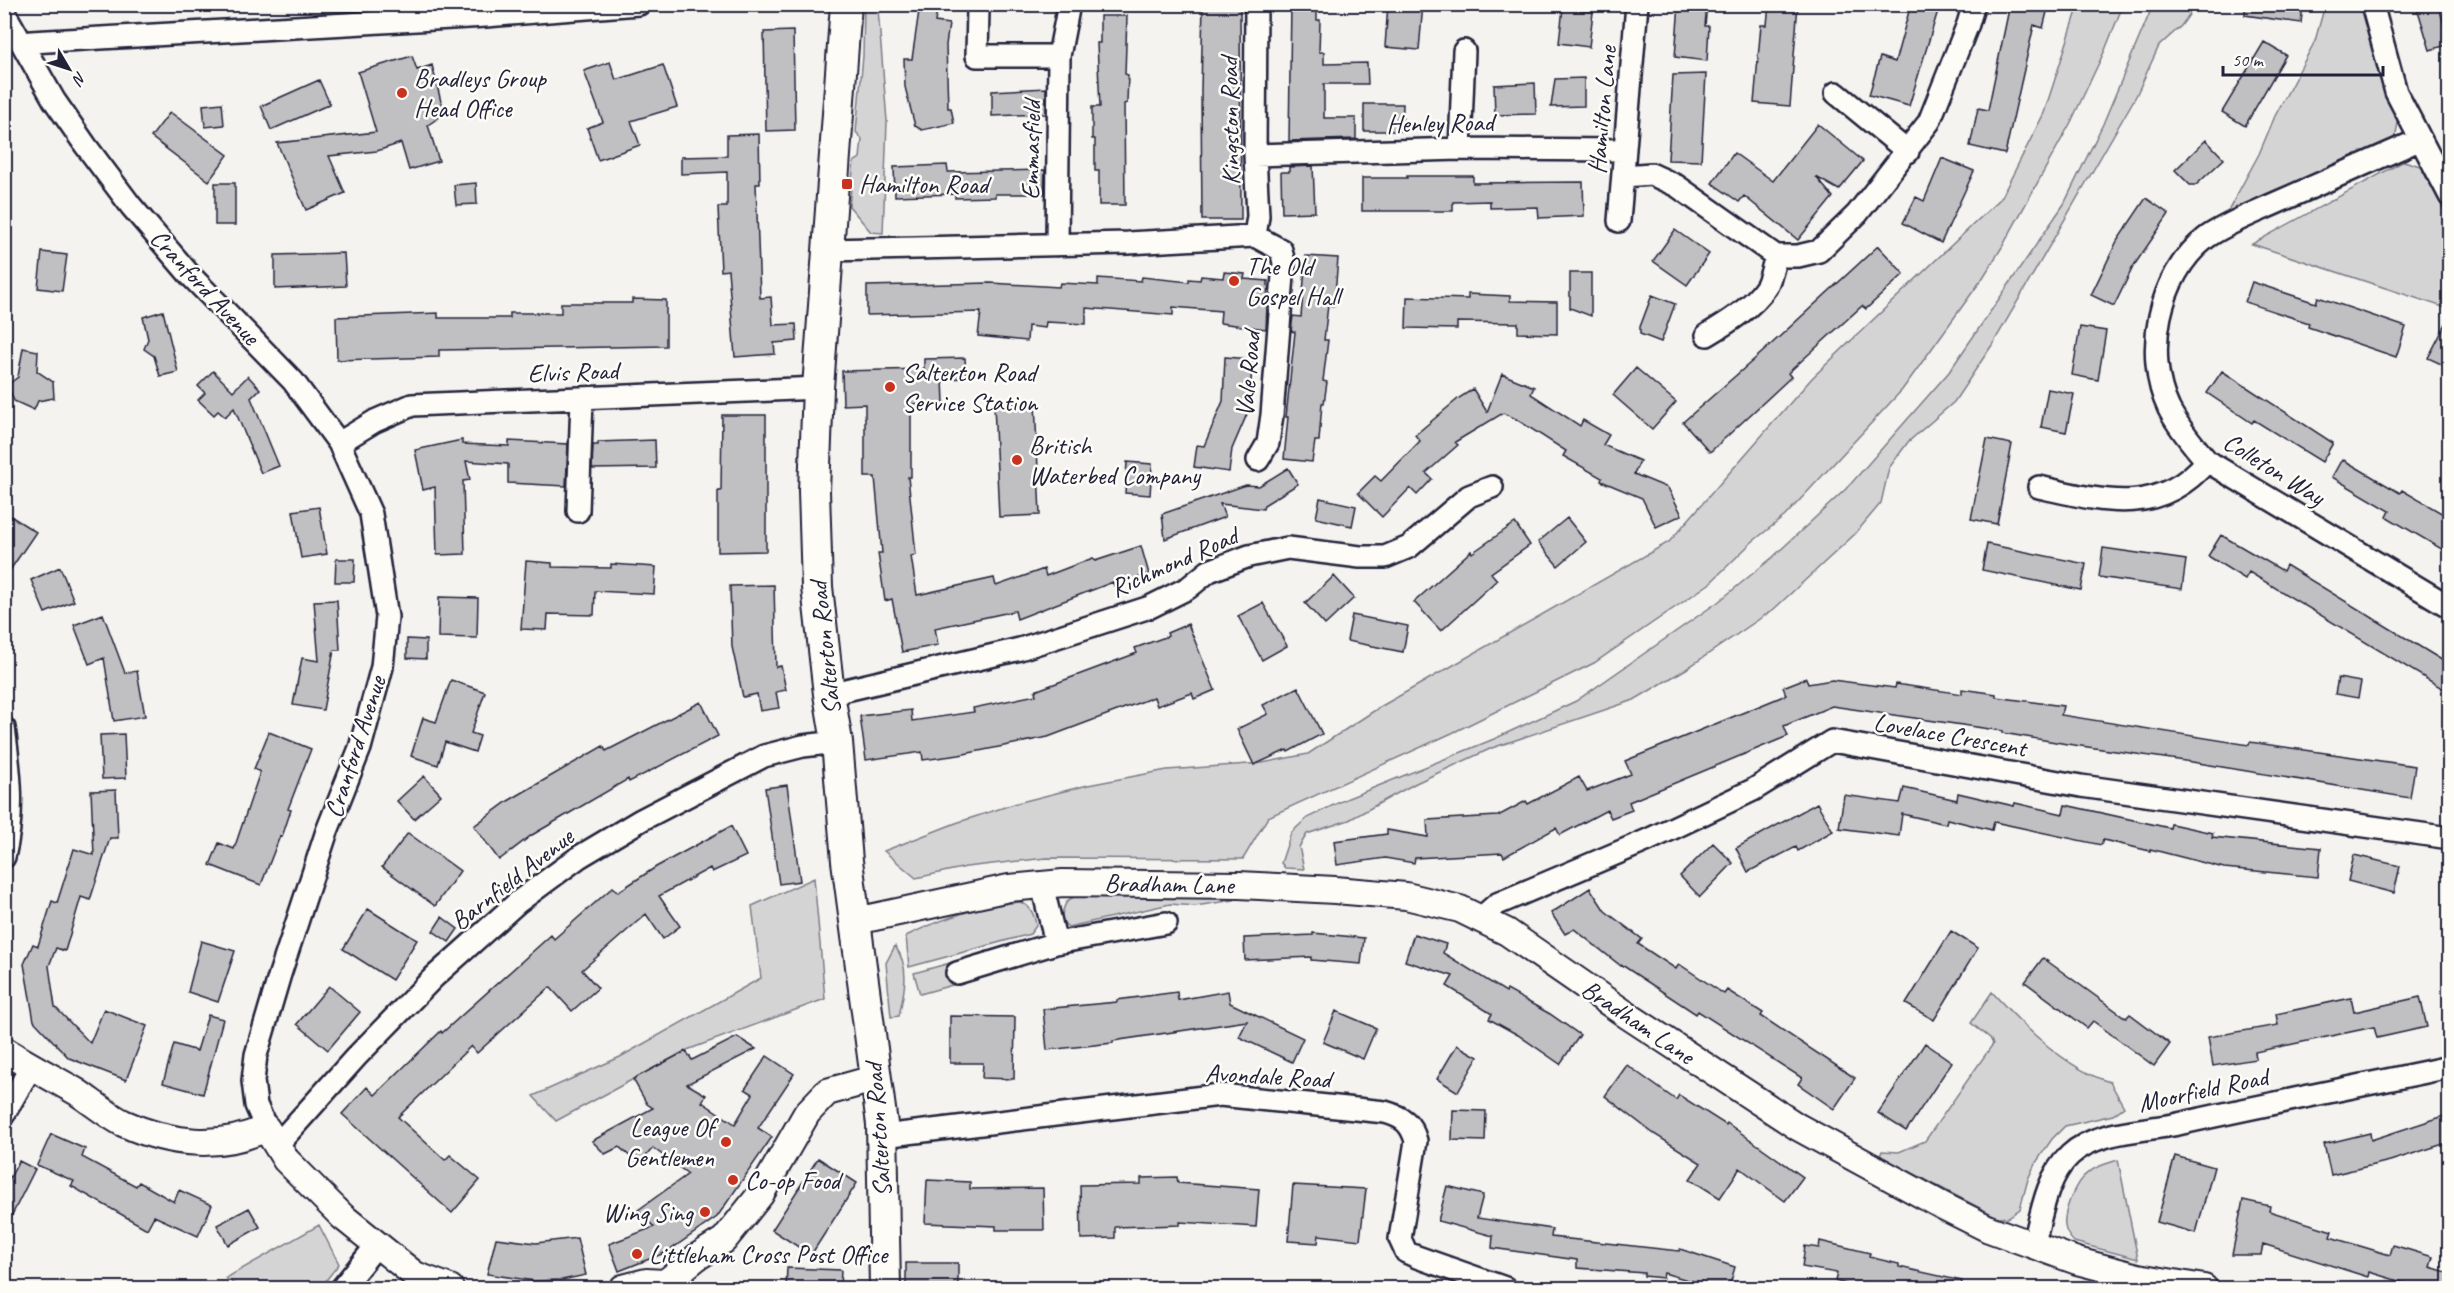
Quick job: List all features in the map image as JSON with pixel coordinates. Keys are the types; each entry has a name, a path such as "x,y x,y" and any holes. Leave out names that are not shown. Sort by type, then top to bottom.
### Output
{"main road":[{"name":"Salterton Road","path":"846,4 818,388 814,501 817,587 837,742 847,861 883,1136 885,1288"}],"street":[{"path":"22,44 475,17 639,4"},
{"name":"Emmasfield","path":"1057,245 1059,56 1069,4"},
{"name":"Kingston Road","path":"1255,236 1258,216 1255,154 1256,4"},
{"name":"Hamilton Lane","path":"1620,221 1637,4"},
{"path":"1624,176 1652,174 1677,186 1776,256 1798,256 1819,251 1857,214 1908,152 1929,122 1974,4"},
{"path":"2372,4 2396,92 2450,196"},
{"path":"978,9 977,56 1059,56"},
{"name":"Cranford Avenue","path":"4,12 54,100 131,206 184,267 293,381 339,443 371,514 387,617 382,667 360,748 327,831 280,974 256,1054 253,1081 256,1105 286,1160 343,1217 376,1246 415,1275 450,1288"},
{"path":"1460,149 1464,51"},
{"path":"1836,93 1908,152"},
{"name":"Colleton Way","path":"2419,140 2252,214 2206,237 2179,268 2163,302 2157,333 2159,374 2169,408 2184,433 2207,461 2450,607"},
{"name":"Henley Road","path":"1255,154 1460,149 1625,150"},
{"path":"828,250 1057,245 1255,236"},
{"name":"Vale Road","path":"1255,236 1281,250 1284,262 1272,415 1268,443 1258,460"},
{"path":"1707,335 1728,322 1760,294 1768,282 1776,256"},
{"name":"Elvis Road","path":"339,443 375,421 412,405 818,388"},
{"path":"578,511 582,399"},
{"path":"2039,487 2102,501 2143,500 2169,490 2194,476 2207,461"},
{"name":"Richmond Road","path":"829,694 1020,649 1150,607 1188,588 1209,571 1249,556 1288,548 1360,557 1386,557 1409,547 1469,496 1491,487"},
{"path":"4,728 12,785 10,826 4,857"},
{"name":"Lovelace Crescent","path":"1481,918 1497,904 1648,840 1753,790 1832,741 2080,786 2450,838"},
{"name":"Barnfield Avenue","path":"272,1136 356,1057 434,977 518,902 579,857 641,820 764,756 803,746 837,742"},
{"name":"Bradham Lane","path":"856,921 1009,888 1063,883 1239,885 1335,890 1406,896 1460,909 1507,932 1627,1015 1798,1127 1914,1191 1989,1229 2114,1280 2204,1288"},
{"path":"1042,885 1056,943"},
{"name":"Bradham Lane","path":"957,973 1056,943 1166,922"},
{"path":"4,1050 77,1092 122,1123 158,1136 188,1143 231,1140 250,1136 272,1136"},
{"path":"4,1114 31,1067"},
{"name":"Moorfield Road","path":"2033,1247 2047,1197 2058,1170 2071,1154 2085,1144 2103,1138 2450,1067"},
{"path":"623,1288 646,1282 661,1286 697,1257 724,1240 760,1195 807,1113 827,1092 877,1078"},
{"name":"Avondale Road","path":"883,1136 1220,1095 1385,1112 1407,1120 1413,1129 1416,1141 1400,1239 1406,1252 1505,1288"},
{"path":"342,1288 376,1246"}],"shaded area":[{"path":"2079,5 2123,5 2105,50 2071,122 1982,279 1902,390 1785,516 1752,542 1709,584 1594,663 1452,733 1268,817 1243,859 1046,858 966,867 916,878 884,851 956,823 1017,803 1088,785 1167,770 1262,763 1308,754 1380,707 1669,542 1812,378 2001,198 2044,113"},
{"path":"2153,5 2196,5 2181,26 2159,46 2136,96 1994,342 1954,402 1908,442 1889,468 1881,503 1855,534 1774,609 1686,669 1634,700 1492,748 1416,783 1349,820 1307,834 1299,847 1304,869 1285,868 1281,863 1291,833 1307,818 1346,799 1494,739 1576,701 1718,602 1773,557 1848,487 1949,372 2064,204 2103,124"},
{"path":"2325,5 2362,5 2369,36 2398,123 2395,139 2387,147 2221,224 2259,154 2275,116 2315,41"},
{"path":"864,8 878,9 887,121 883,233 871,232 849,206 854,162 860,158 862,139 856,132 863,56"},
{"path":"2404,161 2420,166 2449,219 2449,309 2252,244"},
{"path":"814,878 825,999 687,1050 556,1121 533,1096 620,1057 761,978 752,906"},
{"path":"1087,894 1236,898 1195,906 1170,904 1068,927 1061,920 1066,904 1071,898"},
{"path":"1020,902 1030,909 1035,919 1036,926 1030,934 909,967 906,936 962,914 991,906"},
{"path":"895,946 903,963 905,980 899,1016 891,1017 886,963"},
{"path":"950,963 956,984 920,994 914,973"},
{"path":"1992,992 2031,1031 2062,1057 2094,1076 2110,1082 2124,1107 2113,1115 2065,1126 2052,1139 2035,1164 2028,1179 2020,1209 2007,1218 1995,1216 1880,1156 1882,1151 1899,1152 1925,1141 1993,1044 1990,1038 1971,1023"},
{"path":"2118,1160 2138,1259 2074,1242 2065,1228 2067,1207 2080,1181 2095,1168"},
{"path":"319,1225 339,1264 320,1288 240,1288 226,1278"}],"building":[{"path":"920,4 938,4 935,22 949,24 946,45 948,108 951,108 954,123 922,130 915,126 905,87 904,59 912,59"},
{"path":"1203,4 1240,4 1241,220 1202,220"},
{"path":"1291,4 1317,4 1317,20 1320,20 1319,52 1324,52 1324,64 1367,63 1368,84 1324,84 1324,118 1356,118 1356,139 1289,141"},
{"path":"1388,4 1423,4 1419,50 1385,47"},
{"path":"1679,4 1707,4 1705,26 1709,26 1707,61 1675,57"},
{"path":"1769,4 1798,4 1790,106 1754,103 1761,25 1767,25"},
{"path":"1911,4 1940,4 1909,106 1869,95 1880,57 1895,62"},
{"path":"2010,4 2049,4 2043,28 2034,25 2005,154 1970,146 1978,108 1988,110"},
{"path":"2245,4 2303,4 2301,23 2245,15"},
{"path":"2416,4 2438,4 2450,44 2430,50"},
{"path":"1563,8 1593,12 1589,47 1559,43"},
{"path":"1100,16 1127,16 1125,74 1128,75 1127,103 1124,104 1125,205 1099,205 1099,171 1095,171 1092,107 1100,107 1097,43 1100,43"},
{"path":"793,31 795,130 766,131 764,32"},
{"path":"2264,42 2286,55 2245,126 2222,112"},
{"name":"Bradleys Group Head Office","path":"412,56 417,70 432,65 444,114 428,125 439,161 409,170 401,143 377,151 329,156 345,193 306,210 277,143 376,132 358,72"},
{"path":"610,62 616,80 663,65 677,107 631,121 640,145 598,160 587,128 603,122 584,71"},
{"path":"1706,74 1701,161 1668,160 1673,75"},
{"path":"1584,78 1584,106 1551,107 1555,79"},
{"path":"319,80 330,104 271,130 261,106"},
{"path":"1535,83 1536,114 1495,115 1494,85"},
{"path":"1046,88 1046,114 992,116 992,91"},
{"path":"222,103 224,125 205,127 203,105"},
{"path":"1364,104 1403,104 1402,131 1364,131"},
{"path":"170,112 228,155 209,181 151,137"},
{"path":"1818,124 1863,161 1839,190 1816,177 1833,197 1798,240 1744,196 1739,202 1712,183 1734,153 1773,181"},
{"path":"759,134 760,184 756,184 760,298 771,297 773,325 796,324 797,341 774,343 775,354 735,357 728,270 721,271 718,207 727,207 727,172 681,174 681,157 727,156 727,135"},
{"path":"2206,140 2224,159 2196,185 2190,185 2175,170"},
{"path":"1942,158 1974,171 1941,243 1903,223 1916,197 1924,201"},
{"path":"947,165 948,172 1045,170 1044,194 995,194 995,197 955,198 955,194 895,196 894,167"},
{"path":"1313,166 1315,212 1282,213 1281,172 1289,172 1289,167"},
{"path":"1407,176 1473,176 1473,183 1583,182 1584,216 1539,218 1538,207 1490,208 1490,201 1453,202 1453,211 1362,211 1362,178 1407,178"},
{"path":"215,183 235,183 235,225 215,225"},
{"path":"476,183 477,204 456,205 454,185"},
{"path":"2146,198 2169,214 2133,267 2114,306 2091,295 2117,241"},
{"path":"1675,230 1709,254 1687,285 1653,261"},
{"path":"1878,246 1904,274 1866,309 1862,306 1788,373 1791,377 1710,452 1683,422"},
{"path":"42,252 67,255 62,291 38,288"},
{"path":"344,253 346,286 275,289 275,255"},
{"path":"1306,256 1338,258 1334,306 1328,305 1324,340 1328,340 1323,381 1327,382 1324,403 1322,403 1319,441 1315,441 1312,462 1284,459 1295,332 1291,331 1293,316 1301,317"},
{"path":"1224,272 1245,274 1244,279 1268,281 1266,329 1220,323 1221,311 1173,307 1173,315 1086,308 1086,324 1046,322 1045,328 1028,326 1027,341 978,336 981,312 867,315 867,286 990,283 1059,287 1060,283 1098,285 1098,278 1141,281 1142,277 1189,282 1189,279 1200,280 1201,276 1223,278"},
{"path":"1570,273 1591,273 1591,316 1570,308"},
{"path":"2252,282 2316,303 2318,297 2406,327 2396,357 2308,327 2309,323 2245,302"},
{"path":"1468,294 1510,296 1510,301 1557,302 1557,334 1518,333 1518,323 1457,322 1457,329 1406,328 1407,297 1468,299"},
{"path":"1652,295 1675,304 1661,342 1640,334 1640,327"},
{"path":"632,299 666,300 666,346 439,350 439,357 337,360 336,317 438,313 438,318 510,318 510,313 561,313 561,303 632,303"},
{"path":"163,311 178,372 160,376 154,356 144,349 148,339 143,317"},
{"path":"2450,316 2450,368 2428,358"},
{"path":"2080,327 2106,331 2098,380 2072,375"},
{"path":"23,348 38,351 37,371 53,382 54,398 38,401 34,410 14,401 10,391 10,383 18,377"},
{"path":"1225,357 1252,359 1250,407 1232,449 1229,472 1194,467 1197,445 1204,446 1223,401"},
{"path":"965,358 966,378 943,379 944,403 911,404 911,477 908,477 916,555 911,556 917,595 994,578 996,586 1044,569 1046,576 1093,558 1095,561 1141,546 1149,574 1114,586 1113,582 1017,619 1015,611 935,628 938,645 902,652 892,599 885,601 878,553 882,553 875,477 865,477 865,404 843,405 842,371 924,369 924,359"},
{"path":"1636,368 1676,402 1652,429 1613,395"},
{"path":"213,371 233,391 248,376 260,389 251,398 279,466 261,473 234,408 225,417 218,411 214,415 198,400 205,393 198,386"},
{"path":"2222,371 2333,443 2322,462 2254,420 2252,423 2207,393"},
{"path":"1502,374 1534,387 1531,394 1580,426 1583,420 1609,435 1603,445 1640,461 1634,474 1668,488 1682,515 1656,527 1642,498 1601,481 1602,478 1563,456 1566,451 1503,413 1455,442 1458,445 1426,473 1432,479 1417,495 1410,488 1382,517 1358,493 1375,476 1381,481 1420,441 1415,435 1473,389 1487,412"},
{"path":"2048,389 2074,394 2066,432 2041,427"},
{"name":"British Waterbed Company","path":"1035,402 1040,515 999,517 994,404"},
{"path":"722,415 766,415 766,551 718,552"},
{"path":"1987,439 2012,444 1997,524 1971,519"},
{"path":"462,440 462,444 509,446 509,441 568,444 566,486 508,483 508,464 466,461 470,480 463,481 465,554 437,555 435,487 423,490 415,450"},
{"path":"655,440 656,468 592,469 593,445 598,445 598,442"},
{"path":"2342,459 2400,493 2402,490 2450,518 2450,554 2387,517 2390,511 2332,477"},
{"path":"1127,462 1152,464 1150,495 1125,493"},
{"path":"1288,468 1298,484 1264,505 1263,509 1220,504 1225,517 1165,539 1162,514 1246,485 1259,486"},
{"path":"1320,498 1356,506 1352,526 1316,518"},
{"path":"319,507 327,554 301,558 293,511"},
{"path":"4,512 36,532 4,579"},
{"path":"1567,518 1586,542 1558,566 1538,542"},
{"path":"1515,523 1530,545 1491,573 1497,580 1441,631 1414,602 1471,551 1472,553"},
{"path":"2221,535 2283,571 2286,565 2450,665 2450,693 2249,572 2245,579 2208,556"},
{"path":"1987,544 2086,564 2081,590 1982,570"},
{"path":"2103,548 2186,560 2182,589 2099,577"},
{"path":"336,559 355,559 354,582 335,582"},
{"path":"526,561 552,563 552,567 611,568 611,564 656,567 654,594 595,591 594,615 548,614 547,630 521,629"},
{"path":"60,567 74,601 45,613 31,580"},
{"path":"1334,576 1354,598 1325,625 1305,603"},
{"path":"774,585 776,667 781,666 786,690 776,692 779,708 760,711 757,694 743,697 732,647 730,586"},
{"path":"439,597 478,598 477,638 438,637"},
{"path":"337,600 340,650 334,650 323,710 293,705 302,658 319,661 314,601"},
{"path":"1263,603 1287,646 1262,660 1238,616"},
{"path":"103,614 125,673 137,671 145,716 114,721 104,658 89,664 74,625"},
{"path":"1352,615 1408,626 1403,652 1347,641"},
{"path":"1188,624 1215,690 1194,699 1192,693 1157,706 1154,697 1048,737 959,755 923,760 922,752 866,760 860,716 911,710 912,721 974,712 973,708 1036,695 1035,691 1137,653 1135,648 1168,636 1167,633"},
{"path":"407,639 426,640 426,659 407,658"},
{"path":"1806,678 1808,684 1832,680 1895,688 1896,684 1962,694 1962,689 1996,694 1996,697 2063,706 2061,715 2249,745 2250,742 2415,766 2410,798 2067,744 2003,733 2003,731 1832,706 1784,726 1788,736 1629,802 1632,810 1611,818 1607,810 1560,835 1556,828 1504,857 1502,853 1415,858 1414,863 1385,858 1337,865 1334,841 1387,834 1387,830 1428,837 1427,820 1498,816 1526,801 1528,804 1579,777 1587,791 1631,774 1625,761 1786,695 1783,687"},
{"path":"2338,678 2361,682 2358,698 2335,694"},
{"path":"451,680 485,692 471,733 480,736 475,752 445,742 438,765 411,756 423,718 436,722"},
{"path":"1298,687 1322,734 1288,752 1287,750 1254,765 1237,729 1268,714 1263,705"},
{"path":"701,702 718,736 629,782 628,779 532,835 499,860 474,826 508,801 603,746 606,751"},
{"path":"269,732 311,749 288,809 291,810 282,837 280,836 261,885 210,865 219,843 234,849 260,772 254,769"},
{"path":"124,734 126,778 102,779 100,735"},
{"path":"424,776 441,795 414,819 397,801"},
{"path":"787,785 800,881 779,884 765,788"},
{"path":"1904,788 1957,800 1958,793 2063,814 2065,805 2170,828 2171,824 2213,833 2212,837 2321,848 2318,877 2224,868 2150,849 2150,851 2103,840 2101,845 1994,822 1992,830 1947,819 1946,824 1902,814 1899,836 1839,828 1844,795 1900,803"},
{"path":"116,790 118,838 110,838 90,900 81,897 65,951 56,948 49,966 55,1007 90,1043 104,1009 147,1026 126,1080 69,1058 34,1021 24,964 33,944 38,946 52,901 57,903 74,849 94,855 91,791"},
{"path":"1817,803 1833,831 1798,851 1796,847 1748,872 1736,848"},
{"path":"731,826 746,856 712,872 710,868 659,896 680,926 663,939 646,914 582,970 598,988 572,1011 550,987 477,1053 471,1046 398,1117 445,1160 450,1155 480,1180 452,1213 342,1114 367,1087 375,1095 441,1031 442,1033 551,935 554,939 613,887 618,892 656,867"},
{"path":"408,833 460,871 435,906 382,867"},
{"path":"1713,843 1733,863 1700,897 1680,876"},
{"path":"2354,855 2400,866 2394,893 2348,881"},
{"path":"1590,888 1605,911 1642,939 1638,944 1676,969 1679,964 1724,994 1727,990 1763,1013 1761,1016 1855,1078 1834,1109 1798,1084 1802,1078 1698,1011 1696,1014 1621,966 1574,929 1565,934 1551,913"},
{"path":"368,909 417,940 392,980 343,949"},
{"path":"442,917 458,929 449,942 433,931"},
{"path":"1951,931 1978,948 1934,1020 1906,1004"},
{"path":"1313,933 1364,938 1361,964 1311,960 1311,957 1245,960 1244,938 1313,935"},
{"path":"1414,934 1446,944 1443,953 1506,992 1507,990 1550,1014 1580,1035 1560,1064 1518,1035 1489,1019 1492,1014 1447,986 1453,976 1405,961"},
{"path":"201,941 235,951 218,1002 188,992"},
{"path":"2043,958 2126,1018 2130,1014 2170,1044 2154,1066 2093,1021 2087,1028 2025,982"},
{"path":"329,986 360,1012 328,1050 297,1024"},
{"path":"1228,991 1230,1003 1303,1038 1292,1062 1239,1037 1247,1021 1113,1041 1113,1043 1047,1050 1043,1009 1117,1002 1117,1000 1177,992 1178,1000"},
{"path":"2420,997 2427,1027 2377,1038 2374,1027 2255,1052 2256,1059 2213,1066 2208,1037 2278,1025 2276,1014 2351,998 2354,1012"},
{"path":"1336,1011 1376,1028 1363,1059 1323,1042"},
{"path":"208,1015 223,1019 203,1094 163,1083 174,1044 197,1051"},
{"path":"950,1016 1015,1017 1014,1079 982,1078 983,1063 950,1063"},
{"path":"737,1037 756,1049 687,1084 706,1095 702,1102 735,1124 753,1094 745,1089 767,1056 794,1074 758,1128 772,1137 717,1217 667,1252 619,1271 609,1244 654,1227 638,1210 688,1174 653,1148 639,1164 619,1147 605,1154 592,1141 653,1108 647,1104 633,1079 686,1051 692,1060"},
{"path":"1925,1043 1952,1062 1906,1131 1878,1113"},
{"path":"1457,1045 1478,1057 1458,1092 1437,1079"},
{"path":"1627,1065 1676,1100 1679,1095 1726,1125 1727,1123 1803,1177 1785,1201 1740,1168 1720,1198 1690,1179 1701,1163 1654,1134 1605,1096"},
{"path":"1453,1110 1486,1111 1485,1141 1452,1140"},
{"path":"2450,1114 2450,1142 2390,1161 2331,1175 2324,1144 2370,1133 2371,1140"},
{"path":"51,1134 85,1149 82,1157 136,1186 139,1182 174,1202 179,1190 212,1205 198,1236 154,1216 147,1229 71,1186 74,1181 37,1165"},
{"path":"2175,1156 2214,1167 2196,1233 2157,1222"},
{"path":"818,1158 857,1183 811,1255 772,1230"},
{"path":"19,1161 35,1169 4,1231 4,1189"},
{"path":"1177,1177 1178,1183 1259,1189 1256,1227 1180,1222 1180,1225 1115,1227 1115,1238 1081,1239 1080,1185 1141,1184 1141,1178"},
{"path":"927,1180 970,1182 970,1189 1043,1188 1044,1230 996,1230 996,1226 925,1223"},
{"path":"1293,1185 1366,1189 1360,1240 1319,1235 1318,1243 1288,1241"},
{"path":"1447,1186 1483,1195 1477,1218 1552,1229 1551,1237 1679,1251 1680,1249 1735,1267 1729,1288 1715,1288 1664,1273 1663,1278 1644,1276 1644,1273 1577,1268 1577,1260 1492,1248 1493,1236 1438,1221"},
{"path":"2243,1200 2270,1206 2269,1211 2332,1231 2330,1237 2390,1255 2393,1245 2433,1257 2430,1267 2450,1273 2450,1288 2421,1288 2369,1272 2368,1277 2263,1244 2261,1255 2232,1255"},
{"path":"249,1208 260,1227 228,1245 217,1225"},
{"path":"496,1238 536,1243 577,1238 586,1275 562,1280 535,1281 487,1274"},
{"path":"1820,1241 1870,1253 1869,1257 1899,1264 1899,1267 1962,1281 1961,1288 1889,1288 1863,1282 1862,1288 1844,1288 1846,1284 1835,1281 1837,1273 1802,1267 1805,1246 1819,1248"},
{"path":"906,1263 958,1263 958,1288 906,1288"},
{"path":"787,1268 841,1270 840,1288 786,1288"}],"place":[{"name":"Bradleys Group Head Office","path":"402,93"},
{"name":"Hamilton Road","path":"847,184"},
{"name":"The Old Gospel Hall","path":"1234,281"},
{"name":"Salterton Road Service Station","path":"890,387"},
{"name":"British Waterbed Company","path":"1017,460"},
{"name":"League Of Gentlemen","path":"726,1142"},
{"name":"Co-op Food","path":"733,1180"},
{"name":"Wing Sing","path":"705,1212"},
{"name":"Littleham Cross Post Office","path":"637,1254"}]}
